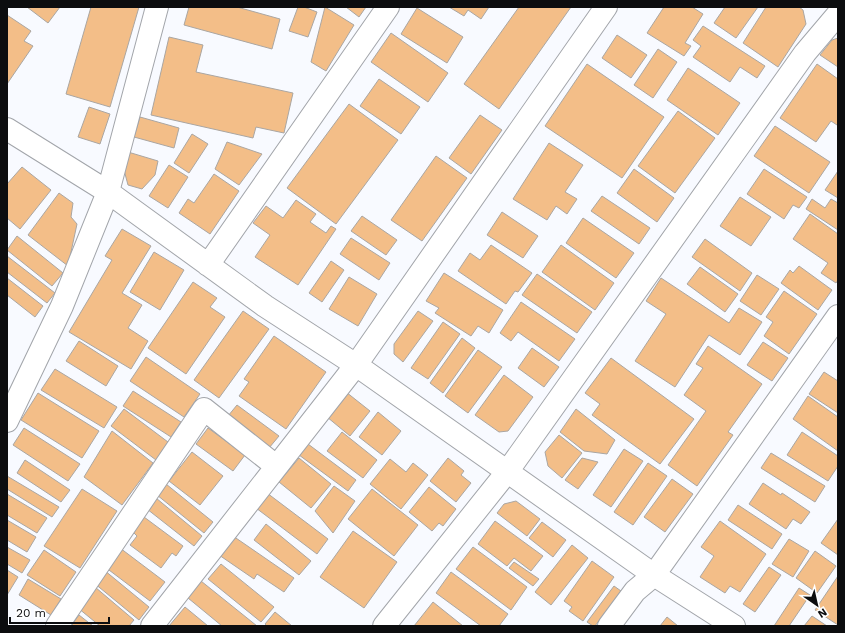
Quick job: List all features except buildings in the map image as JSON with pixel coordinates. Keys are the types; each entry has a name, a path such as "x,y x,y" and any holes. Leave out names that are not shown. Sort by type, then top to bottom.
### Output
{"street":[{"path":"7,421 62,306 108,192 157,7"},
{"path":"208,265 388,7"},
{"path":"152,626 356,365 606,7"},
{"path":"384,626 507,472 805,53 838,14"},
{"path":"7,129 108,192 265,306 356,365 654,575 734,626"},
{"path":"609,626 635,592 654,575 838,316"},
{"path":"57,626 204,409 276,466"}]}
